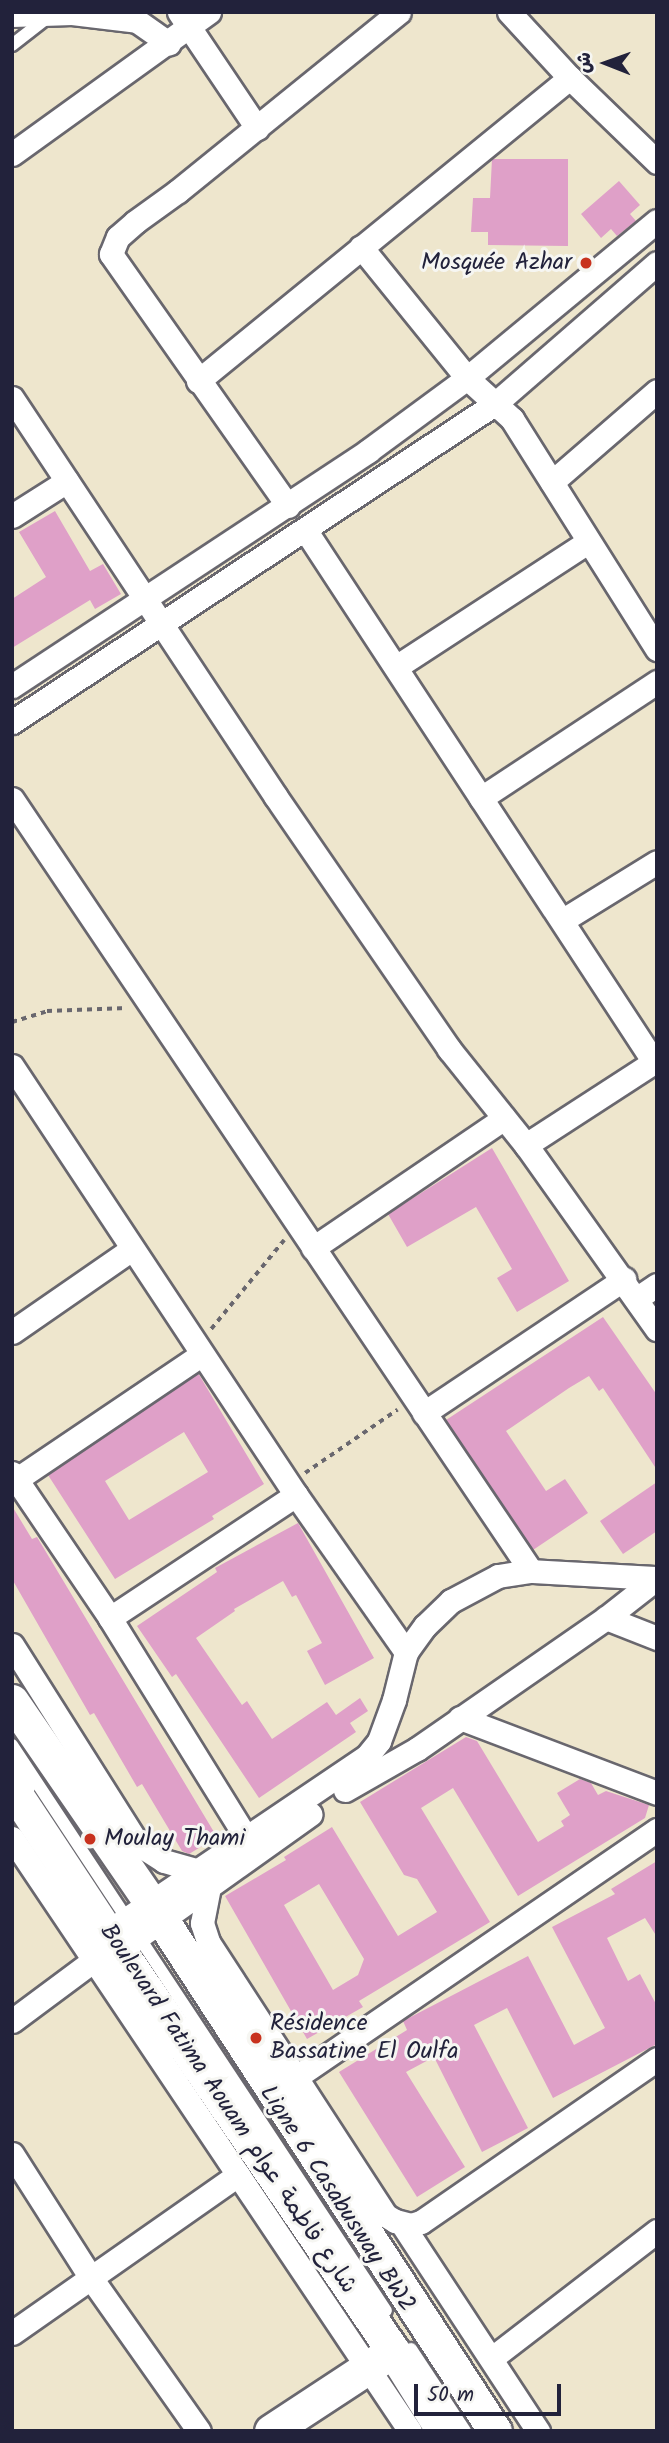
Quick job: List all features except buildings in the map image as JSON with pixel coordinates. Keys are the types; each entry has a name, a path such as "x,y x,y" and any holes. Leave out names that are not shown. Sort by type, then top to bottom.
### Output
{"main road":[{"name":"Boulevard Fatima Aouam شارع فاطمة عوام","path":"12,1701 127,1933 390,2355 443,2431"},
{"name":"Boulevard Fatima Aouam شارع فاطمة عوام","path":"12,1788 127,1933 286,2084 495,2431"},
{"path":"271,2431 390,2355"},
{"path":"310,2431 390,2355"}],"street":[{"path":"12,154 169,43 184,20 209,12"},
{"path":"288,506 111,254 118,237 135,222 257,128 399,12"},
{"path":"509,12 570,78 657,162"},
{"path":"12,15 110,16 137,21 169,43"},
{"path":"184,20 257,128"},
{"path":"198,381 570,78"},
{"path":"12,686 288,506 467,378 657,221"},
{"path":"361,247 467,378 512,419 657,649"},
{"path":"12,722 306,531 496,403 657,263"},
{"path":"551,482 657,391"},
{"path":"12,398 283,808 449,1049 526,1145 657,1329"},
{"path":"12,516 67,481"},
{"path":"306,531 655,1061 526,1145"},
{"path":"396,667 589,542"},
{"path":"481,798 657,682"},
{"path":"12,799 531,1571"},
{"path":"563,920 657,862"},
{"path":"12,1066 292,1489 406,1652"},
{"path":"313,1248 504,1118"},
{"path":"12,1332 132,1249"},
{"path":"419,1406 630,1289 657,1285"},
{"path":"199,1350 14,1476 110,1618 247,1839"},
{"path":"110,1618 292,1489"},
{"path":"538,2431 401,2224 385,2215 286,2084 208,1942 202,1923 204,1879 247,1839 367,1756 379,1741 406,1652 425,1626 451,1601 498,1576 531,1571 657,1578"},
{"path":"12,2021 127,1933 204,1879 346,1789 417,1749 606,1618 657,1578"},
{"path":"606,1618 657,1638"},
{"path":"12,1645 138,1844 163,1861 204,1879"},
{"path":"460,1718 657,1793"},
{"path":"286,2084 657,1830"},
{"path":"12,1838 127,1933 238,2175 390,2355 410,2431"},
{"path":"401,2224 421,2222 657,2059"},
{"path":"12,2154 91,2278 199,2431"},
{"path":"12,2333 238,2175"},
{"path":"492,2358 657,2231"}],"lane":[{"path":"12,45 51,15"},
{"name":"Ligne 6 Casabusway BW2","path":"12,1745 127,1933"},
{"name":"Ligne 6 Casabusway BW2","path":"12,1762 456,2431"},
{"name":"Ligne 6 Casabusway BW2","path":"390,2355 465,2431"}],"path":[{"path":"12,1022 47,1011 71,1009 90,1012 151,1006"},
{"path":"199,1350 297,1223"},
{"path":"292,1489 419,1406"}],"place":[{"name":"Mosquée Azhar","path":"586,263"},
{"name":"Moulay Thami","path":"90,1839"},
{"name":"Résidence Bassatine El Oulfa","path":"256,2038"}]}
